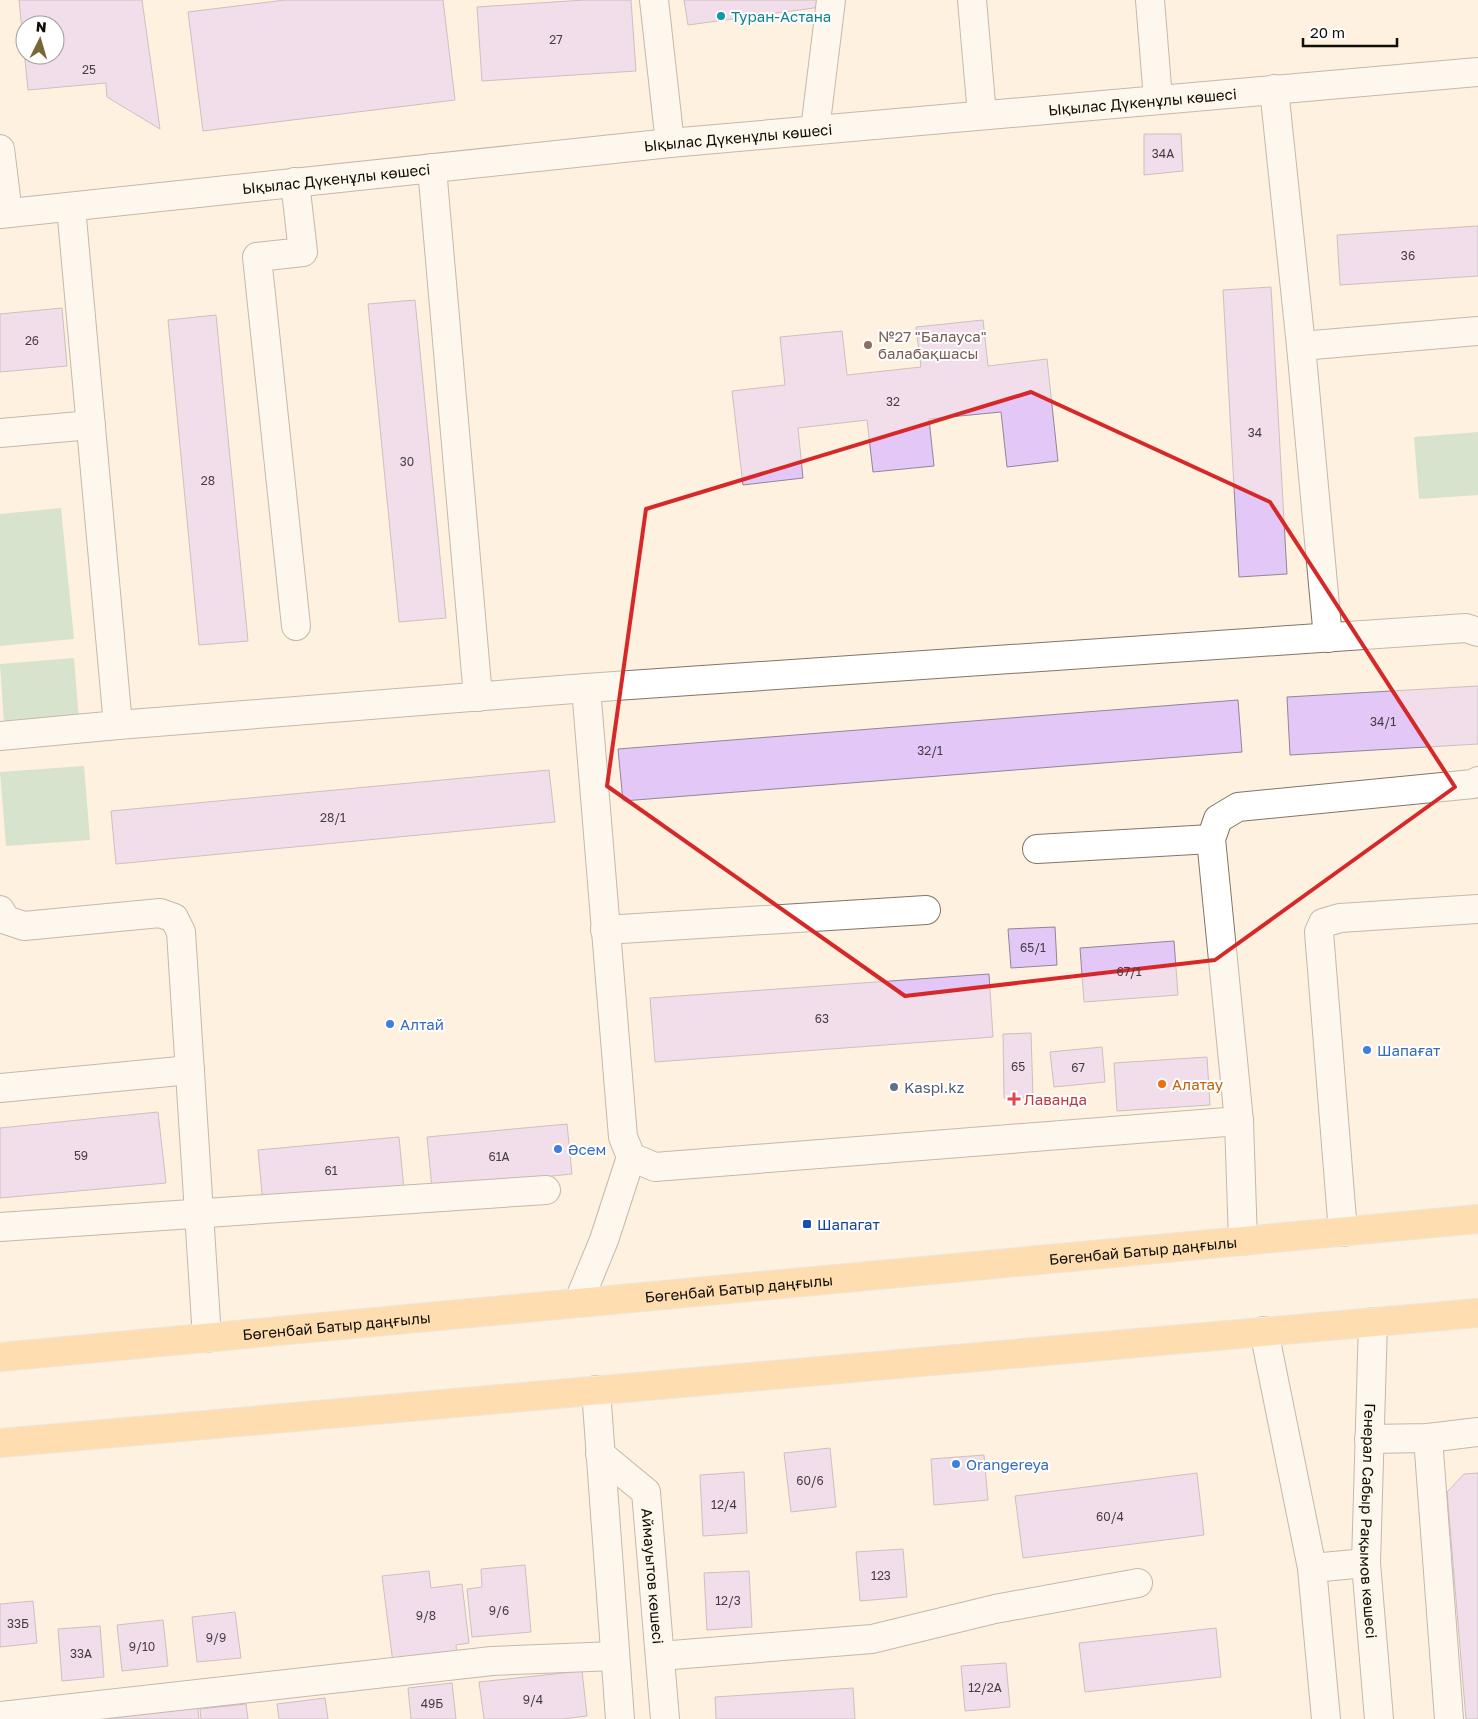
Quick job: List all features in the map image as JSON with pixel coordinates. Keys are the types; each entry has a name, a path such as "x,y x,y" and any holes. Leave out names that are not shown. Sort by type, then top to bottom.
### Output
{"main road":[{"name":"Бөгенбай Батыр даңғылы","path":"0,1357 1478,1219"},
{"path":"0,1443 1478,1313"}],"street":[{"path":"654,0 670,143"},
{"path":"815,130 831,0"},
{"path":"972,0 982,116"},
{"path":"1150,0 1158,99"},
{"name":"Ықылас Дүкенұлы көшесі","path":"4,213 670,143 1478,72"},
{"path":"1274,89 1301,346 1328,638"},
{"path":"0,149 4,213"},
{"path":"432,168 478,697"},
{"path":"295,182 303,252 257,257 296,626"},
{"path":"71,207 118,726"},
{"path":"1301,346 1478,331"},
{"path":"0,432 91,425"},
{"path":"0,736 586,688 1466,628 1478,632"},
{"path":"578,1303 604,1240 631,1157 623,1137 586,688"},
{"path":"1243,1241 1239,1121 1212,839 1218,819 1238,807 1473,784 1478,781"},
{"path":"1037,849 1212,839"},
{"path":"1343,1232 1319,932 1323,923 1340,918 1478,909"},
{"path":"0,910 6,920 24,926 160,913 174,918 181,932 207,1338"},
{"path":"605,930 926,910"},
{"path":"0,1088 190,1070"},
{"path":"631,1157 654,1167 1239,1121"},
{"path":"0,1227 546,1190"},
{"name":"Генерал Сабыр Рақымов көшесі","path":"1373,1322 1366,1563 1379,1719"},
{"path":"1264,1331 1312,1568 1326,1719"},
{"path":"596,1390 620,1719"},
{"path":"1369,1439 1428,1438 1478,1432"},
{"path":"1428,1438 1449,1719"},
{"name":"Аймауытов көшесі","path":"600,1454 646,1492 665,1719"},
{"path":"1312,1568 1366,1563"},
{"path":"660,1656 872,1639 995,1609 1138,1583"},
{"path":"0,1716 492,1661 615,1656"}],"highlighted area":[{"path":"1031,392 1270,502 1455,787 1215,960 905,996 607,786 646,509"}],"green space":[{"path":"1478,432 1478,495 1419,499 1414,437"},
{"path":"61,508 74,639 0,646 0,514"},
{"path":"74,658 79,720 4,725 0,664"},
{"path":"84,766 90,840 6,846 0,772"}],"building":[{"path":"19,0 142,0 160,129 107,97 106,83 28,90 26,65 65,65 65,15 20,15"},
{"path":"285,0 443,0 455,100 203,131 188,12"},
{"path":"585,0 631,0 636,71 482,81 477,7"},
{"name":"Туран-Астана","path":"684,0 820,0 821,7 688,25"},
{"path":"1144,134 1181,134 1183,171 1144,175"},
{"path":"1478,226 1478,276 1340,285 1337,235"},
{"path":"1271,287 1287,574 1239,577 1223,290"},
{"path":"415,300 446,618 399,622 368,304"},
{"path":"62,308 67,366 0,372 0,314"},
{"path":"216,315 248,641 199,645 168,320"},
{"path":"983,320 988,366 1047,359 1058,461 1007,467 1001,412 929,419 934,466 873,472 867,420 798,428 803,478 743,485 732,391 785,385 780,337 842,331 847,375 921,367 916,327"},
{"path":"1478,686 1478,744 1290,755 1287,697"},
{"path":"1238,700 1242,752 623,801 618,749"},
{"path":"549,770 555,822 116,864 111,811"},
{"path":"1055,927 1057,965 1011,968 1008,929"},
{"path":"1174,941 1178,995 1084,1002 1080,948"},
{"path":"989,974 993,1037 655,1062 650,998"},
{"path":"1031,1033 1033,1097 1004,1098 1003,1034"},
{"path":"1102,1047 1105,1082 1054,1087 1050,1052"},
{"name":"Алатау","path":"1207,1057 1210,1105 1117,1111 1114,1063"},
{"path":"158,1112 166,1183 0,1198 0,1128"},
{"path":"567,1124 572,1174 432,1188 427,1137"},
{"path":"399,1137 404,1190 263,1204 258,1150"},
{"path":"830,1448 836,1507 791,1512 784,1453"},
{"path":"984,1455 988,1500 934,1505 931,1459"},
{"path":"744,1472 747,1533 703,1536 700,1475"},
{"path":"1197,1473 1204,1535 1023,1558 1015,1496"},
{"path":"1478,1473 1478,1719 1466,1719 1447,1492 1464,1474"},
{"path":"903,1549 907,1597 860,1601 856,1552"},
{"path":"525,1565 531,1632 472,1637 467,1589 482,1587 481,1569"},
{"path":"429,1571 431,1588 462,1584 469,1643 456,1645 457,1656 393,1663 382,1576"},
{"path":"749,1571 752,1627 707,1630 704,1573"},
{"path":"33,1601 37,1643 0,1647 0,1604"},
{"path":"235,1612 241,1658 197,1662 192,1617"},
{"path":"163,1620 168,1666 122,1671 117,1625"},
{"path":"100,1626 104,1677 62,1681 58,1629"},
{"path":"1216,1628 1221,1677 1085,1692 1079,1643"},
{"path":"1006,1663 1010,1707 965,1711 961,1666"},
{"path":"582,1671 587,1716 562,1719 484,1719 479,1682"},
{"path":"452,1683 456,1719 411,1719 408,1688"},
{"path":"853,1688 855,1719 716,1719 715,1697"},
{"path":"325,1698 328,1719 279,1719 277,1704"},
{"path":"197,1701 199,1719 40,1719"},
{"path":"246,1704 248,1719 201,1719 200,1709"}],"place":[{"name":"Туран-Астана","path":"721,16"},
{"name":"№27 \"Балауса\" балабақшасы","path":"868,345"},
{"name":"Алтай","path":"390,1024"},
{"name":"Шапағат","path":"1367,1050"},
{"name":"Алатау","path":"1162,1084"},
{"name":"Kaspi.kz","path":"894,1087"},
{"name":"Лаванда","path":"1014,1099"},
{"name":"Әсем","path":"558,1149"},
{"name":"Шапагат","path":"807,1224"},
{"name":"Orangereya","path":"956,1464"}]}
